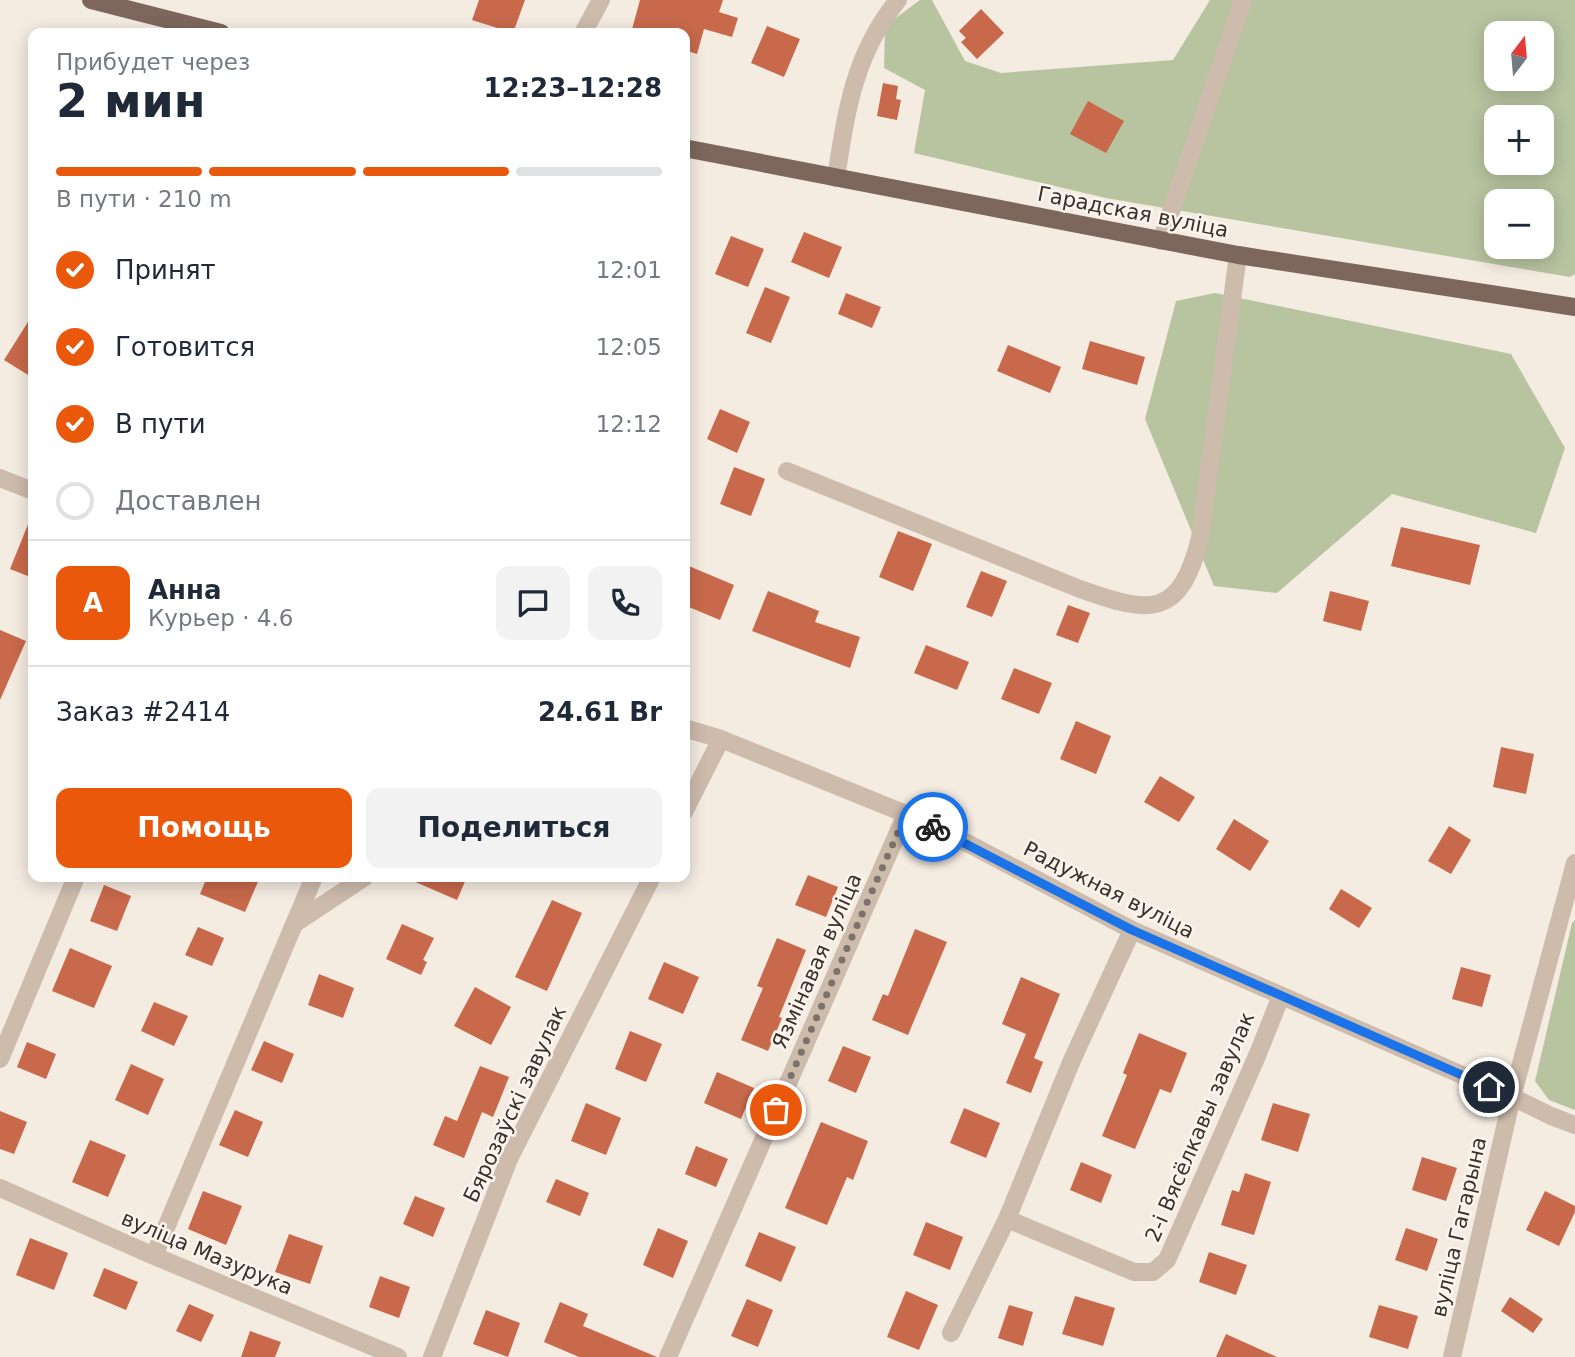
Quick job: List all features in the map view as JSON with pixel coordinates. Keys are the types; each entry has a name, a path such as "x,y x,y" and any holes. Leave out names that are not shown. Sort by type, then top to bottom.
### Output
{"main road":[{"path":"91,0 201,28"},
{"name":"Гарадская вуліца","path":"690,149 1238,255 1575,307"}],"street":[{"path":"586,28 601,0"},
{"path":"836,178 845,122 860,64 871,39 898,0"},
{"path":"1161,241 1243,0"},
{"path":"787,471 1110,600 1147,605 1162,603 1181,589 1195,561 1238,255"},
{"path":"0,478 28,489"},
{"name":"Радужная вуліца","path":"690,730 721,739 906,814 1132,930 1575,1125"},
{"path":"690,800 721,739"},
{"name":"Язмінавая вуліца","path":"668,1357 906,814"},
{"name":"вуліца Гагарына","path":"1452,1357 1512,1097 1569,908 1575,863"},
{"path":"0,1059 74,882"},
{"path":"153,1256 312,882"},
{"path":"294,924 357,882"},
{"name":"Бярозаўскі завулак","path":"432,1357 509,1159 649,882"},
{"path":"951,1333 1007,1219 1072,1060 1132,930"},
{"name":"2-і Вясёлкавы завулак","path":"1007,1219 1135,1272 1153,1272 1167,1260 1281,996"},
{"name":"вуліца Мазурука","path":"0,1188 153,1256 398,1357"}],"green space":[{"path":"920,0 932,0 965,61 1001,73 1173,60 1210,0 1575,0 1575,274 1570,277 1106,198 914,153 925,90 884,68 885,26"},
{"path":"1215,293 1511,354 1565,448 1536,533 1392,494 1277,593 1214,586 1145,419 1176,301"},
{"path":"1575,920 1575,1110 1549,1100 1535,1081 1572,923"}],"building":[{"path":"479,0 525,0 515,28 497,28 472,20"},
{"path":"640,0 723,0 719,12 738,18 732,37 704,29 697,54 690,52 690,28 632,28"},
{"path":"981,9 1004,33 977,59 961,42 966,38 959,31"},
{"path":"767,26 800,39 784,77 751,63"},
{"path":"883,83 898,86 896,99 901,100 897,120 877,116"},
{"path":"1088,101 1124,121 1106,153 1070,134"},
{"path":"804,232 842,247 829,278 791,262"},
{"path":"731,236 764,249 748,287 715,274"},
{"path":"765,287 790,297 771,343 746,333"},
{"path":"846,293 881,307 872,328 838,314"},
{"path":"28,322 28,375 4,360"},
{"path":"1090,341 1145,357 1137,385 1082,369"},
{"path":"1008,345 1061,367 1050,393 997,371"},
{"path":"720,409 750,422 737,453 707,439"},
{"path":"734,467 765,479 751,516 720,504"},
{"path":"28,524 28,576 10,569"},
{"path":"1401,527 1480,545 1470,585 1391,566"},
{"path":"898,531 932,544 913,591 879,577"},
{"path":"690,567 734,585 720,620 690,608"},
{"path":"981,571 1007,581 992,617 966,607"},
{"path":"768,591 819,611 815,622 860,637 850,668 752,631"},
{"path":"1330,591 1369,601 1361,631 1323,621"},
{"path":"1068,605 1090,613 1078,643 1056,635"},
{"path":"0,630 26,641 0,700"},
{"path":"926,645 969,662 957,690 914,673"},
{"path":"1014,668 1052,683 1039,714 1001,699"},
{"path":"1076,721 1111,736 1096,774 1060,759"},
{"path":"1501,747 1534,754 1526,794 1493,787"},
{"path":"1160,776 1195,797 1179,822 1144,802"},
{"path":"1234,819 1269,841 1250,871 1216,849"},
{"path":"1449,826 1471,840 1451,874 1428,861"},
{"path":"808,875 838,887 826,917 795,905"},
{"path":"205,882 258,882 245,912 200,894"},
{"path":"416,882 465,882 457,900"},
{"path":"104,885 131,896 117,931 90,921"},
{"path":"1341,889 1372,908 1359,928 1329,909"},
{"path":"552,900 582,913 547,991 515,977"},
{"path":"402,924 434,938 423,960 427,962 421,975 386,959"},
{"path":"198,927 224,938 212,966 185,955"},
{"path":"915,929 947,942 908,1035 872,1020 883,994 888,996"},
{"path":"777,938 806,950 768,1051 741,1040 763,988 757,986"},
{"path":"70,948 112,966 94,1008 52,991"},
{"path":"664,962 699,977 683,1014 648,999"},
{"path":"1461,967 1491,975 1482,1007 1452,999"},
{"path":"319,974 354,988 343,1018 308,1005"},
{"path":"1021,977 1060,994 1034,1058 1043,1062 1031,1093 1006,1083 1026,1034 1002,1024"},
{"path":"475,987 511,1007 491,1045 454,1026"},
{"path":"154,1002 188,1016 174,1046 141,1031"},
{"path":"630,1031 662,1044 646,1082 615,1069"},
{"path":"1139,1033 1187,1053 1171,1093 1160,1089 1135,1149 1102,1136 1127,1075 1123,1073"},
{"path":"264,1041 294,1054 282,1083 251,1070"},
{"path":"27,1042 56,1054 46,1079 17,1067"},
{"path":"843,1046 871,1057 856,1093 828,1081"},
{"path":"131,1064 164,1079 148,1115 115,1100"},
{"path":"480,1066 509,1077 493,1117 482,1112 464,1158 433,1145 445,1116 457,1121"},
{"path":"717,1072 754,1088 741,1119 704,1103"},
{"path":"586,1103 621,1118 606,1155 571,1141"},
{"path":"1273,1103 1310,1114 1298,1152 1261,1140"},
{"path":"964,1108 1000,1123 986,1158 950,1143"},
{"path":"235,1110 263,1122 248,1157 219,1145"},
{"path":"0,1111 27,1122 14,1154 0,1149"},
{"path":"821,1122 868,1141 853,1180 847,1177 827,1225 785,1208"},
{"path":"90,1140 126,1155 108,1197 72,1182"},
{"path":"696,1146 728,1159 716,1187 685,1174"},
{"path":"1422,1157 1457,1168 1446,1201 1412,1190"},
{"path":"1081,1162 1112,1175 1101,1203 1070,1190"},
{"path":"1245,1173 1271,1182 1254,1235 1221,1225 1232,1190 1239,1192"},
{"path":"556,1179 589,1193 580,1216 546,1202"},
{"path":"203,1191 242,1206 226,1245 188,1229"},
{"path":"1545,1191 1575,1206 1575,1212 1559,1246 1526,1230"},
{"path":"415,1196 445,1208 433,1237 403,1224"},
{"path":"926,1222 963,1237 950,1270 913,1255"},
{"path":"658,1228 688,1241 673,1278 643,1265"},
{"path":"1406,1228 1438,1239 1427,1271 1395,1260"},
{"path":"759,1232 796,1247 781,1282 745,1266"},
{"path":"289,1234 323,1246 310,1284 275,1272"},
{"path":"30,1238 68,1253 54,1290 16,1275"},
{"path":"1209,1252 1247,1265 1236,1295 1199,1282"},
{"path":"104,1268 138,1282 126,1310 93,1296"},
{"path":"380,1276 410,1287 399,1318 369,1307"},
{"path":"906,1291 938,1305 919,1350 887,1337"},
{"path":"1075,1296 1115,1308 1103,1346 1062,1334"},
{"path":"1510,1297 1543,1319 1533,1333 1501,1311"},
{"path":"747,1299 773,1310 758,1347 731,1336"},
{"path":"560,1302 588,1314 583,1326 657,1357 579,1357 544,1342"},
{"path":"189,1304 214,1315 201,1342 176,1331"},
{"path":"1009,1305 1033,1312 1023,1346 998,1338"},
{"path":"1379,1305 1418,1316 1408,1349 1369,1337"},
{"path":"486,1310 520,1323 508,1357 473,1344"},
{"path":"250,1331 281,1342 275,1357 241,1357"},
{"path":"1226,1334 1277,1357 1216,1357"}],"way so far":[{"path":"776,1110 906,814 933,827"}],"route":[{"path":"933,827 1132,930 1489,1087"}]}
